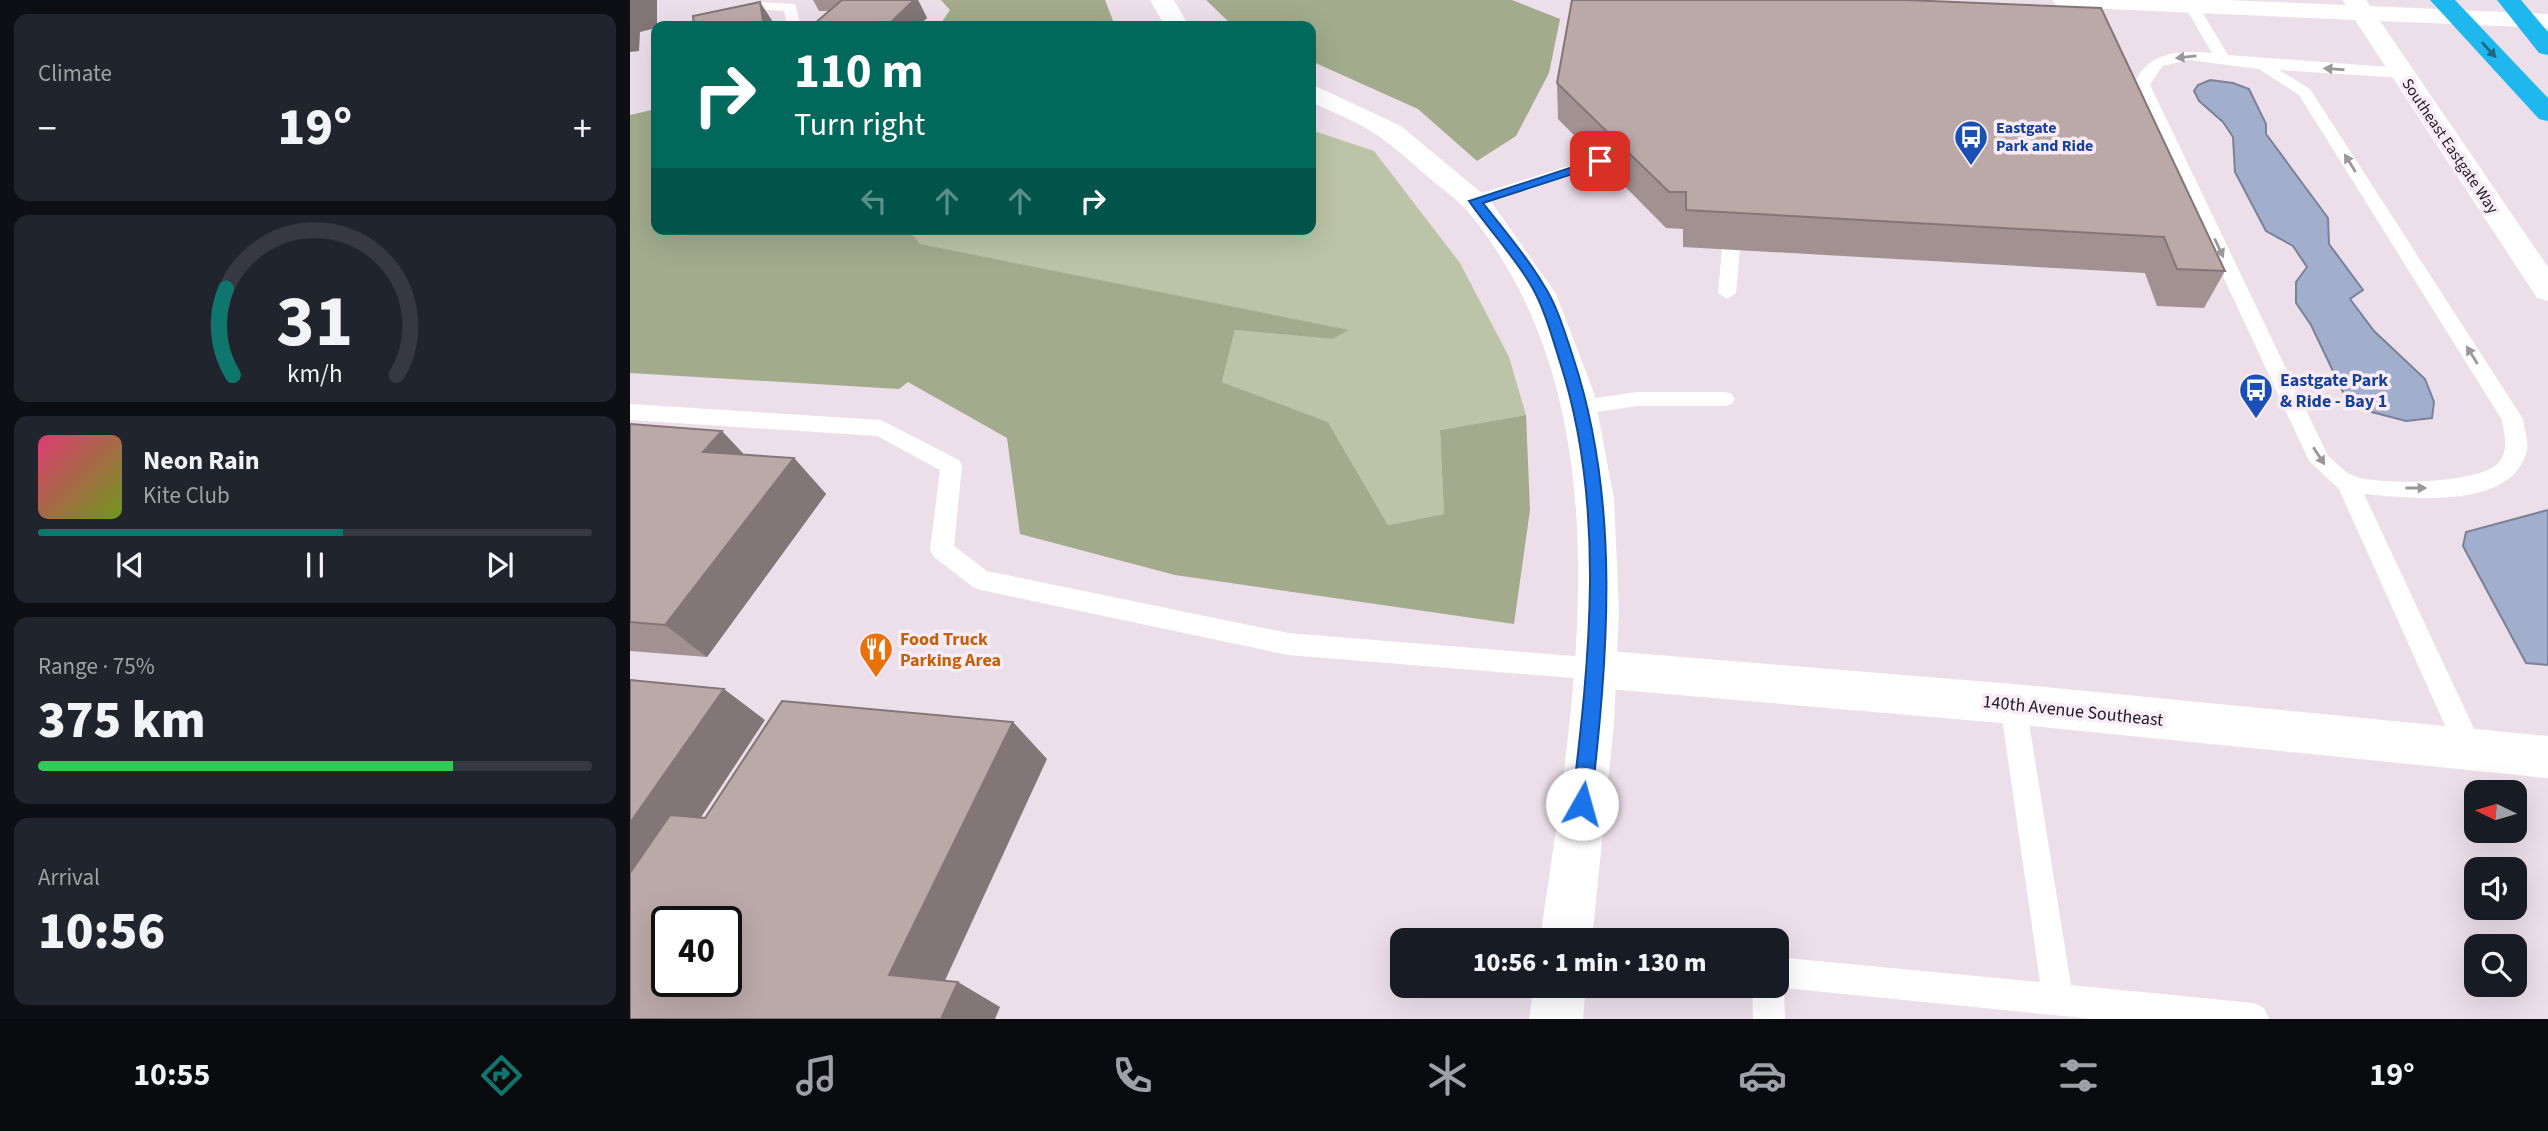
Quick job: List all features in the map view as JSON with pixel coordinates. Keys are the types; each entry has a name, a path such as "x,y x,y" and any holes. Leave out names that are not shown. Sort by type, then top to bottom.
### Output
{"highway":[{"path":"2442,0 2548,113"},
{"path":"2509,0 2548,48"}],"street":[{"path":"1162,0 1174,21"},
{"path":"2064,0 2548,21"},
{"name":"Southeast Eastgate Way","path":"2354,0 2548,291"},
{"path":"1316,94 1393,133 1475,201 1538,286 1558,331 1582,407 1595,493 1597,669 1567,928"},
{"name":"140th Avenue Southeast","path":"1597,669 2012,704 2548,757"},
{"path":"1556,1019 1558,998"}],"lane":[{"path":"2096,0 2105,21"},
{"path":"2188,0 2221,56"},
{"path":"713,7 790,7 793,21"},
{"path":"2348,484 2416,489 2477,486 2497,479 2511,468 2518,453 2519,437 2512,419 2305,92 2283,76 2254,64 2221,56 2189,55 2163,60 2147,70 2142,85 2320,461 2348,484 2470,750"},
{"path":"2254,64 2402,73"},
{"path":"1475,201 1600,161"},
{"path":"1727,293 1731,249"},
{"path":"1582,407 1637,399 1726,399"},
{"path":"630,412 880,428 951,466 942,550 981,580 1288,644 1597,669"},
{"path":"2012,704 2058,1000"},
{"path":"1789,973 2253,1019"},
{"path":"1768,998 1769,1019"}],"green space":[{"path":"941,0 1105,0 1113,21 942,21 950,10"},
{"path":"1206,0 1512,0 1560,19 1549,73 1516,136 1477,161 1418,109 1316,63 1316,21 1228,21"},
{"path":"651,110 651,235 913,235 920,244 1349,330 1332,339 1235,330 1222,382 1328,422 1388,525 1444,514 1440,430 1526,415 1530,510 1514,624 1175,575 1020,534 1007,438 908,382 899,389 630,373 630,115"},
{"path":"1316,132 1374,151 1460,263 1509,357 1526,415 1440,430 1444,514 1388,525 1328,422 1222,382 1235,330 1332,339 919,244 912,235 1316,235"}],"water":[{"path":"2210,80 2233,83 2249,89 2266,124 2266,134 2328,218 2329,244 2363,290 2350,299 2374,331 2425,379 2434,402 2432,418 2406,421 2364,410 2344,394 2311,325 2296,303 2296,282 2307,267 2293,246 2266,231 2235,172 2233,137 2223,122 2199,101 2194,91 2198,85"},
{"path":"2548,510 2548,665 2526,663 2463,546 2466,532"}],"building":[{"path":"842,0 914,0 892,21 817,21"},
{"path":"1572,0 1906,0 2101,8 2225,271 2177,269 2164,237 1686,210 1686,192 1669,192 1557,83"},
{"path":"760,2 763,21 694,21 693,16"},
{"path":"630,424 722,431 703,452 794,458 665,625 630,622"},
{"path":"630,680 724,689 630,823"},
{"path":"782,701 1013,722 889,975 958,982 941,1019 630,1019 630,873 670,815 705,818"}],"place":[{"name":"Eastgate Park and Ride","path":"1971,167"},
{"name":"Eastgate Park & Ride - Bay 1","path":"2256,420"},
{"name":"Food Truck Parking Area","path":"876,679"}],"route":[{"path":"1582,804 1597,669 1598,559 1595,493 1582,407 1558,331 1538,286 1510,244 1475,201 1600,161"}]}
